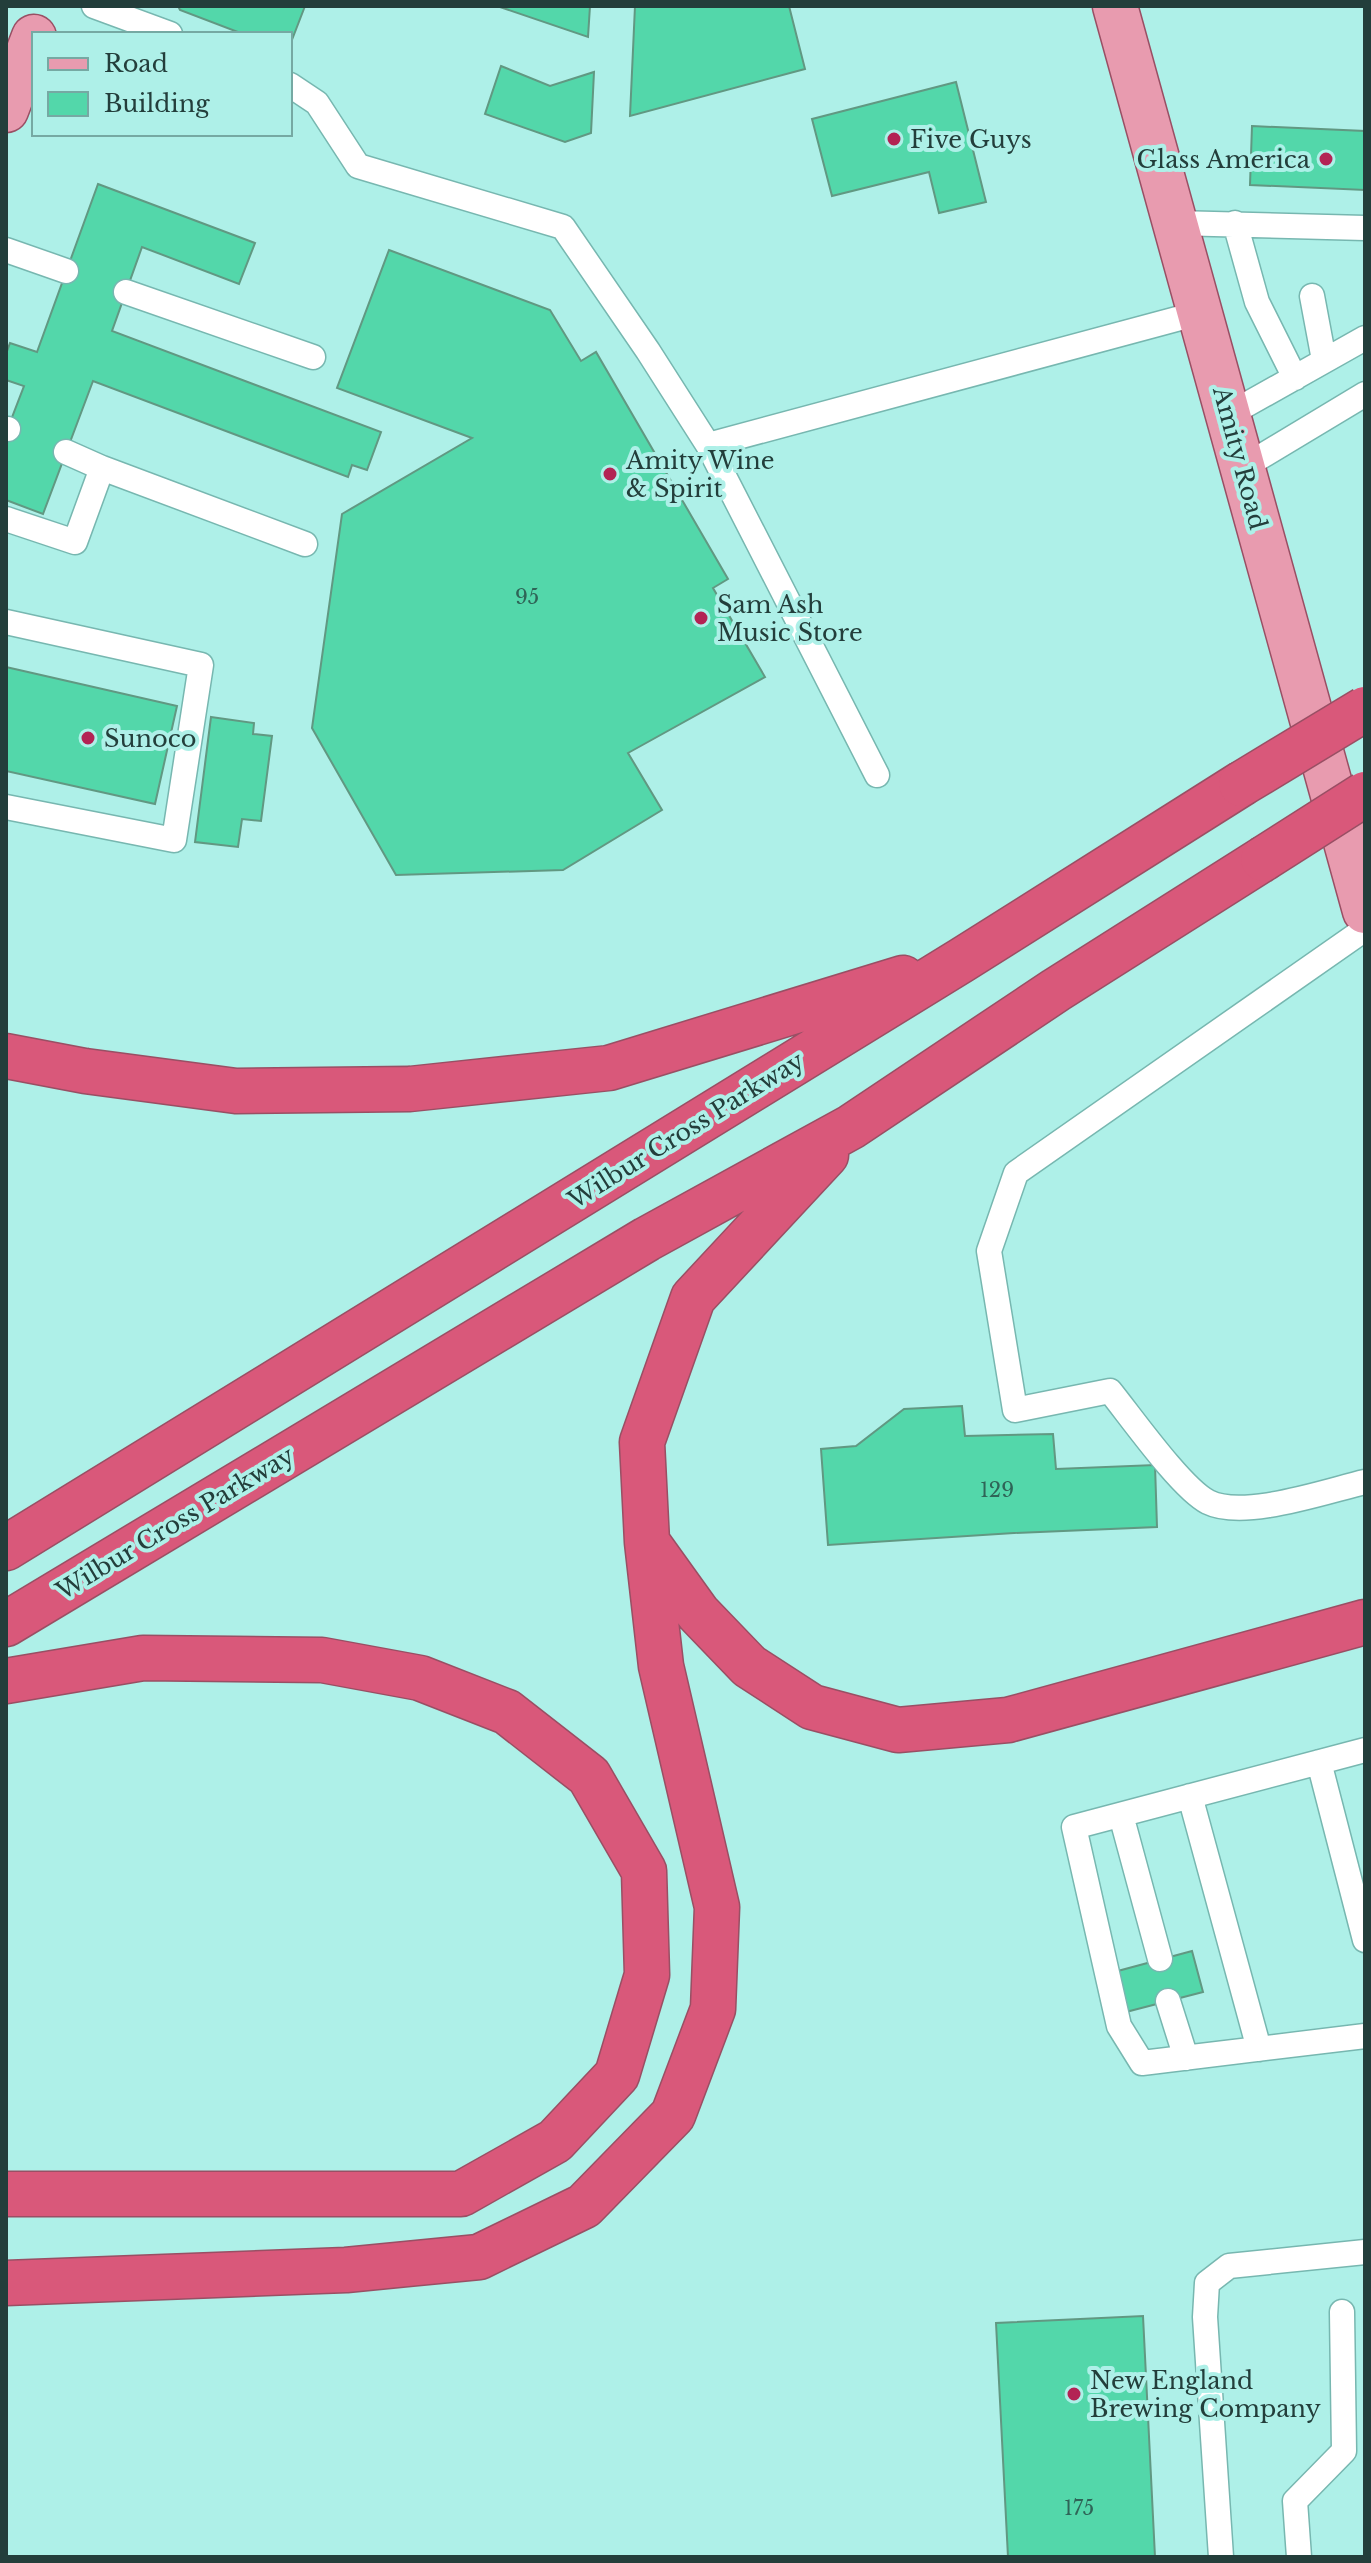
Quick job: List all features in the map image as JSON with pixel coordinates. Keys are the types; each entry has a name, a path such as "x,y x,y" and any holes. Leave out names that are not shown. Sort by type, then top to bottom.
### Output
{"highway":[{"name":"Wilbur Cross Parkway","path":"6,1548 1365,709"},
{"name":"Wilbur Cross Parkway","path":"6,1624 647,1239 851,1127 1056,990 1365,794"},
{"path":"6,1056 85,1071 236,1091 410,1089 609,1068 962,960"},
{"path":"6,2283 346,2270 479,2257 584,2206 673,2115 713,2009 717,1907 661,1666 647,1542 642,1442 693,1298 851,1127"},
{"path":"647,1542 698,1613 749,1666 812,1707 898,1730 1008,1720 1365,1622"},
{"path":"6,1681 143,1658 322,1660 420,1678 507,1712 589,1776 644,1871 647,1975 617,2075 555,2141 461,2194 6,2194"}],"main road":[{"path":"36,32 46,6"},
{"name":"Amity Road","path":"1115,6 1365,911"},
{"path":"6,110 32,44"}],"lane":[{"path":"94,6 165,32"},
{"path":"292,86 317,103 358,166 563,227 708,445 877,775"},
{"path":"1175,223 1235,223 1310,237 1365,228"},
{"path":"1235,223 1257,302 1295,378"},
{"path":"6,250 66,271"},
{"path":"126,292 313,357"},
{"path":"1312,296 1324,360"},
{"path":"708,445 1199,313"},
{"path":"1228,415 1365,338"},
{"path":"1242,468 1365,394"},
{"path":"66,452 305,544"},
{"path":"6,519 75,542 102,468"},
{"path":"6,622 201,665 174,840 6,807"},
{"path":"1365,929 1016,1173 989,1251 1015,1410 1110,1391 1180,1476 1208,1502 1250,1509 1365,1482"},
{"path":"1365,1750 1074,1827 1119,2026 1142,2063 1365,2036"},
{"path":"1319,1762 1365,1940"},
{"path":"1190,1796 1259,2049"},
{"path":"1121,1815 1160,1959"},
{"path":"1168,2001 1186,2058"},
{"path":"1221,2557 1205,2317 1207,2283 1229,2266 1365,2252"},
{"path":"1299,2557 1295,2501 1344,2451 1342,2312"}],"building":[{"path":"178,6 305,6 292,40 292,32 238,32 180,10"},
{"path":"497,6 590,6 588,37"},
{"path":"635,6 789,6 805,69 630,116"},
{"path":"501,66 550,86 594,72 591,133 565,142 485,114"},
{"name":"Five Guys","path":"956,82 986,202 939,213 929,172 832,196 812,119"},
{"path":"1252,126 1365,131 1365,190 1250,185"},
{"path":"98,184 255,243 239,284 142,247 112,331 381,432 367,470 352,465 348,477 93,381 43,514 6,500 6,433 24,386 6,380 6,354 10,343 37,352"},
{"path":"389,250 550,310 581,361 596,352 728,579 713,588 765,677 628,753 662,810 563,870 396,875 312,728 342,514 472,438 337,388"},
{"name":"Sunoco","path":"6,667 177,706 155,804 6,771"},
{"path":"211,717 254,723 253,734 272,736 261,821 242,819 238,847 195,842"},
{"path":"962,1406 965,1436 1053,1434 1056,1469 1155,1465 1157,1527 828,1545 821,1449 856,1446 904,1409"},
{"path":"1192,1951 1203,1992 1126,2012 1114,1972"},
{"name":"New England Brewing Company","path":"1143,2316 1155,2557 1008,2557 996,2323"}],"place":[{"name":"Five Guys","path":"894,139"},
{"name":"Glass America","path":"1326,159"},
{"name":"Amity Wine & Spirit","path":"610,474"},
{"name":"Sam Ash Music Store","path":"701,618"},
{"name":"Sunoco","path":"88,738"},
{"name":"New England Brewing Company","path":"1074,2394"}]}
